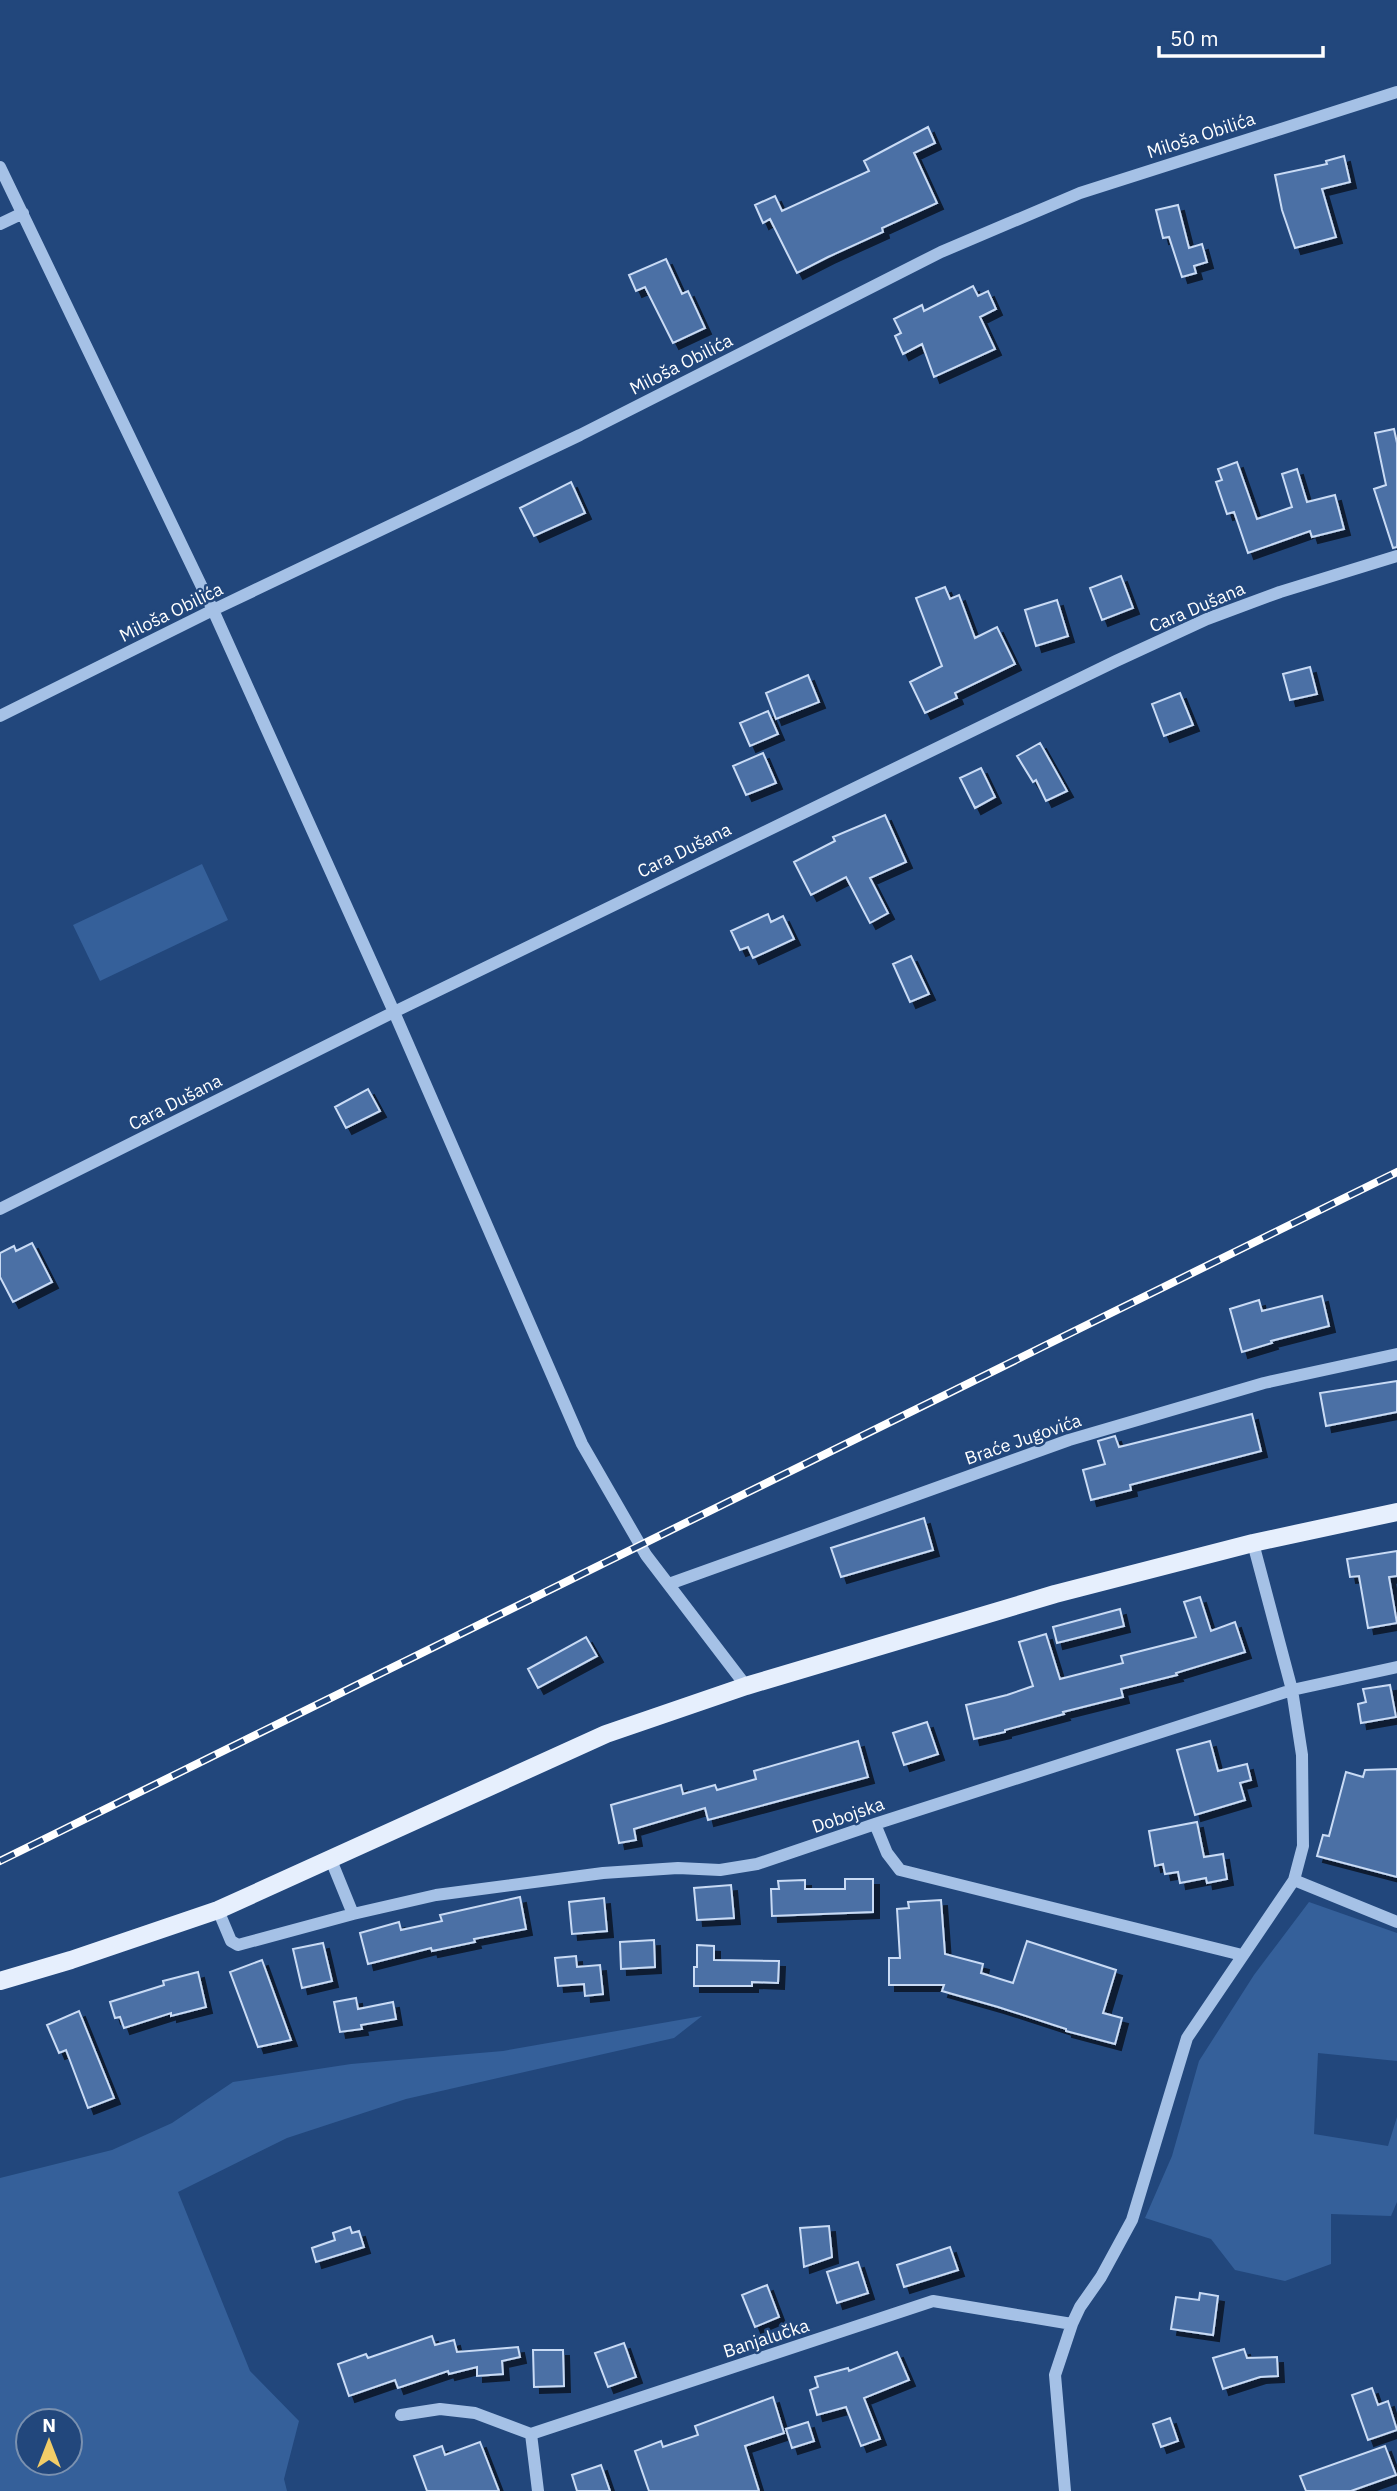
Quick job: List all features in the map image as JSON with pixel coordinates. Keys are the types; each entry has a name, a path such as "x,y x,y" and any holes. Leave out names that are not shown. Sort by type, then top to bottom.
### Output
{"main road":[{"path":"0,1981 71,1961 218,1910 606,1734 746,1686 1055,1594 1253,1543 1397,1512"}],"street":[{"name":"Miloša Obilića","path":"0,716 213,610 580,435 941,252 1080,192 1397,92"},
{"path":"0,167 213,610 394,1012 582,1444 640,1545 746,1686"},
{"path":"0,224 23,213"},
{"name":"Cara Dušana","path":"0,1209 755,835 1207,619 1280,592 1397,556"},
{"name":"Braće Jugovića","path":"669,1584 1069,1440 1264,1383 1397,1354"},
{"path":"1065,2491 1055,2375 1072,2324 1132,2220 1186,2038 1294,1880 1303,1846 1302,1755 1292,1690 1253,1543"},
{"name":"Dobojska","path":"218,1910 232,1941 238,1945 436,1895 603,1873 678,1868 720,1870 757,1864 1292,1690 1397,1667"},
{"path":"875,1824 887,1853 900,1870 1242,1955"},
{"path":"331,1860 353,1914"},
{"path":"1294,1880 1397,1922"},
{"name":"Banjalučka","path":"531,2434 933,2301 1072,2324"},
{"path":"401,2415 440,2409 475,2413 531,2434 538,2491"}],"shaded area":[{"path":"202,864 228,920 100,981 73,925"},
{"path":"1309,1902 1397,1933 1397,2061 1318,2053 1314,2134 1388,2146 1397,2117 1397,2202 1391,2216 1331,2214 1331,2264 1285,2281 1235,2270 1211,2239 1145,2218 1172,2156 1199,2061 1254,1975"},
{"path":"702,2016 674,2038 406,2099 287,2138 178,2192 250,2371 299,2421 284,2479 287,2491 0,2491 0,2178 112,2150 172,2123 233,2082 351,2064 503,2051"}],"building":[{"path":"928,127 935,143 914,153 937,203 882,228 883,232 797,273 770,219 763,223 755,205 775,196 782,211 869,171 864,161"},
{"path":"1344,156 1350,182 1322,189 1336,237 1295,248 1282,210 1275,175 1327,164 1326,161"},
{"path":"1178,205 1189,248 1202,244 1207,262 1194,266 1196,273 1182,277 1169,237 1163,238 1156,210"},
{"path":"666,259 682,294 688,291 705,328 673,343 645,287 636,291 629,275"},
{"path":"973,286 978,296 988,291 996,309 980,317 995,349 934,377 922,344 903,354 895,336 901,333 894,319 922,305 924,311"},
{"path":"1394,429 1397,443 1397,547 1393,548 1374,489 1386,485 1375,433"},
{"path":"1237,462 1257,519 1292,507 1282,474 1297,469 1307,502 1335,495 1344,529 1312,537 1310,531 1248,553 1234,512 1227,514 1216,482 1222,480 1218,469"},
{"path":"571,482 585,513 534,536 520,508"},
{"path":"1121,576 1133,608 1102,620 1090,588"},
{"path":"945,587 950,599 959,595 975,638 997,627 1015,664 955,693 957,698 925,713 910,682 942,666 916,598"},
{"path":"1057,600 1068,636 1036,646 1025,610"},
{"path":"1310,667 1317,694 1290,700 1283,674"},
{"path":"808,675 819,702 776,719 766,693"},
{"path":"1180,693 1193,725 1164,736 1152,704"},
{"path":"768,711 778,734 750,746 740,723"},
{"path":"1040,743 1067,791 1046,801 1036,780 1033,782 1017,756"},
{"path":"763,753 776,783 746,795 733,766"},
{"path":"981,768 995,797 975,808 960,778"},
{"path":"885,815 906,862 870,878 888,913 870,923 846,877 811,895 794,862 835,841 833,837"},
{"path":"768,914 771,922 783,916 794,939 753,958 748,947 740,950 731,931"},
{"path":"911,956 929,994 910,1002 893,964"},
{"path":"368,1089 380,1111 346,1128 335,1107"},
{"path":"32,1243 52,1282 13,1302 0,1277 0,1253 14,1246 16,1251"},
{"path":"1322,1296 1329,1326 1271,1341 1272,1343 1242,1352 1230,1309 1259,1300 1262,1311"},
{"path":"1397,1381 1397,1412 1326,1426 1320,1393"},
{"path":"1252,1414 1261,1451 1130,1485 1131,1490 1091,1500 1083,1470 1105,1464 1098,1441 1115,1436 1119,1447"},
{"path":"924,1518 933,1550 841,1577 831,1548"},
{"path":"1397,1551 1397,1576 1389,1577 1397,1623 1368,1628 1359,1576 1350,1577 1347,1559"},
{"path":"1200,1597 1211,1631 1235,1622 1245,1652 1176,1673 1177,1675 1121,1689 1123,1697 974,1739 966,1705 1033,1686 1019,1642 1046,1634 1060,1679 1123,1663 1121,1656 1196,1637 1184,1602"},
{"path":"1120,1609 1124,1626 1057,1643 1053,1627"},
{"path":"586,1637 597,1656 538,1688 528,1669"},
{"path":"1390,1685 1396,1717 1361,1723 1358,1704 1366,1702 1363,1689"},
{"path":"927,1722 938,1754 904,1765 893,1733"},
{"path":"858,1741 868,1777 708,1820 705,1808 634,1829 636,1840 619,1843 611,1805 681,1785 683,1794 715,1785 717,1790 756,1779 754,1771"},
{"path":"1210,1741 1218,1771 1247,1764 1251,1780 1240,1783 1245,1800 1195,1815 1177,1750"},
{"path":"1397,1769 1397,1877 1317,1856 1323,1835 1329,1836 1346,1772 1363,1777 1365,1770"},
{"path":"1197,1822 1204,1857 1223,1854 1227,1879 1207,1883 1206,1878 1180,1883 1178,1872 1165,1874 1163,1864 1155,1866 1149,1831"},
{"path":"845,1879 873,1879 873,1912 772,1916 771,1889 779,1889 778,1881 805,1880 805,1889 845,1889"},
{"path":"731,1885 734,1918 697,1920 694,1888"},
{"path":"520,1897 526,1929 368,1964 360,1933 399,1922 401,1930 442,1921 440,1915"},
{"path":"604,1898 607,1931 572,1934 569,1902"},
{"path":"941,1900 945,1954 983,1964 981,1973 1013,1983 1027,1941 1116,1970 1103,2013 1122,2018 1115,2044 942,1991 944,1985 889,1985 889,1958 900,1958 897,1909 909,1908 908,1902"},
{"path":"654,1940 655,1967 621,1969 620,1942"},
{"path":"323,1943 332,1981 302,1988 293,1949"},
{"path":"697,1945 714,1946 714,1960 779,1961 778,1983 694,1986"},
{"path":"576,1956 577,1967 600,1965 603,1994 585,1996 584,1984 558,1986 555,1958"},
{"path":"262,1960 291,2040 258,2047 230,1972"},
{"path":"198,1972 206,2007 171,2016 171,2013 124,2028 120,2017 115,2018 110,2002 164,1985 163,1981"},
{"path":"356,1998 358,2009 393,2002 396,2019 340,2032 334,2002"},
{"path":"79,2011 114,2098 88,2108 66,2050 59,2053 47,2025"},
{"path":"829,2226 832,2257 804,2267 800,2228"},
{"path":"350,2227 352,2233 359,2231 364,2247 316,2262 312,2248 335,2240 333,2233"},
{"path":"950,2247 958,2270 904,2287 897,2265"},
{"path":"858,2262 868,2293 837,2303 827,2272"},
{"path":"767,2285 779,2317 755,2327 742,2295"},
{"path":"1200,2293 1218,2296 1213,2335 1171,2329 1176,2297 1199,2300"},
{"path":"432,2336 435,2345 454,2340 457,2352 518,2347 520,2357 502,2361 503,2374 477,2376 477,2367 449,2374 448,2371 398,2388 395,2380 349,2396 338,2364 366,2354 368,2358"},
{"path":"624,2343 636,2377 608,2387 595,2353"},
{"path":"1244,2349 1247,2358 1277,2357 1278,2376 1260,2377 1223,2389 1213,2358"},
{"path":"533,2350 563,2350 564,2386 534,2387"},
{"path":"897,2352 909,2380 864,2398 880,2439 861,2446 846,2407 817,2415 810,2390 818,2387 815,2377 848,2368 849,2371"},
{"path":"1372,2388 1378,2405 1388,2401 1397,2430 1368,2440 1352,2395"},
{"path":"773,2397 784,2433 745,2446 759,2491 649,2491 635,2451 661,2441 663,2447 698,2435 695,2426"},
{"path":"1170,2418 1178,2441 1161,2447 1153,2424"},
{"path":"808,2422 814,2441 792,2448 786,2429"},
{"path":"480,2442 499,2491 427,2491 414,2456 442,2446 445,2455"},
{"path":"1385,2446 1396,2475 1351,2491 1306,2491 1300,2476"},
{"path":"601,2465 610,2491 577,2491 572,2475"}],"railway":[{"path":"0,1861 1397,1172"}]}
